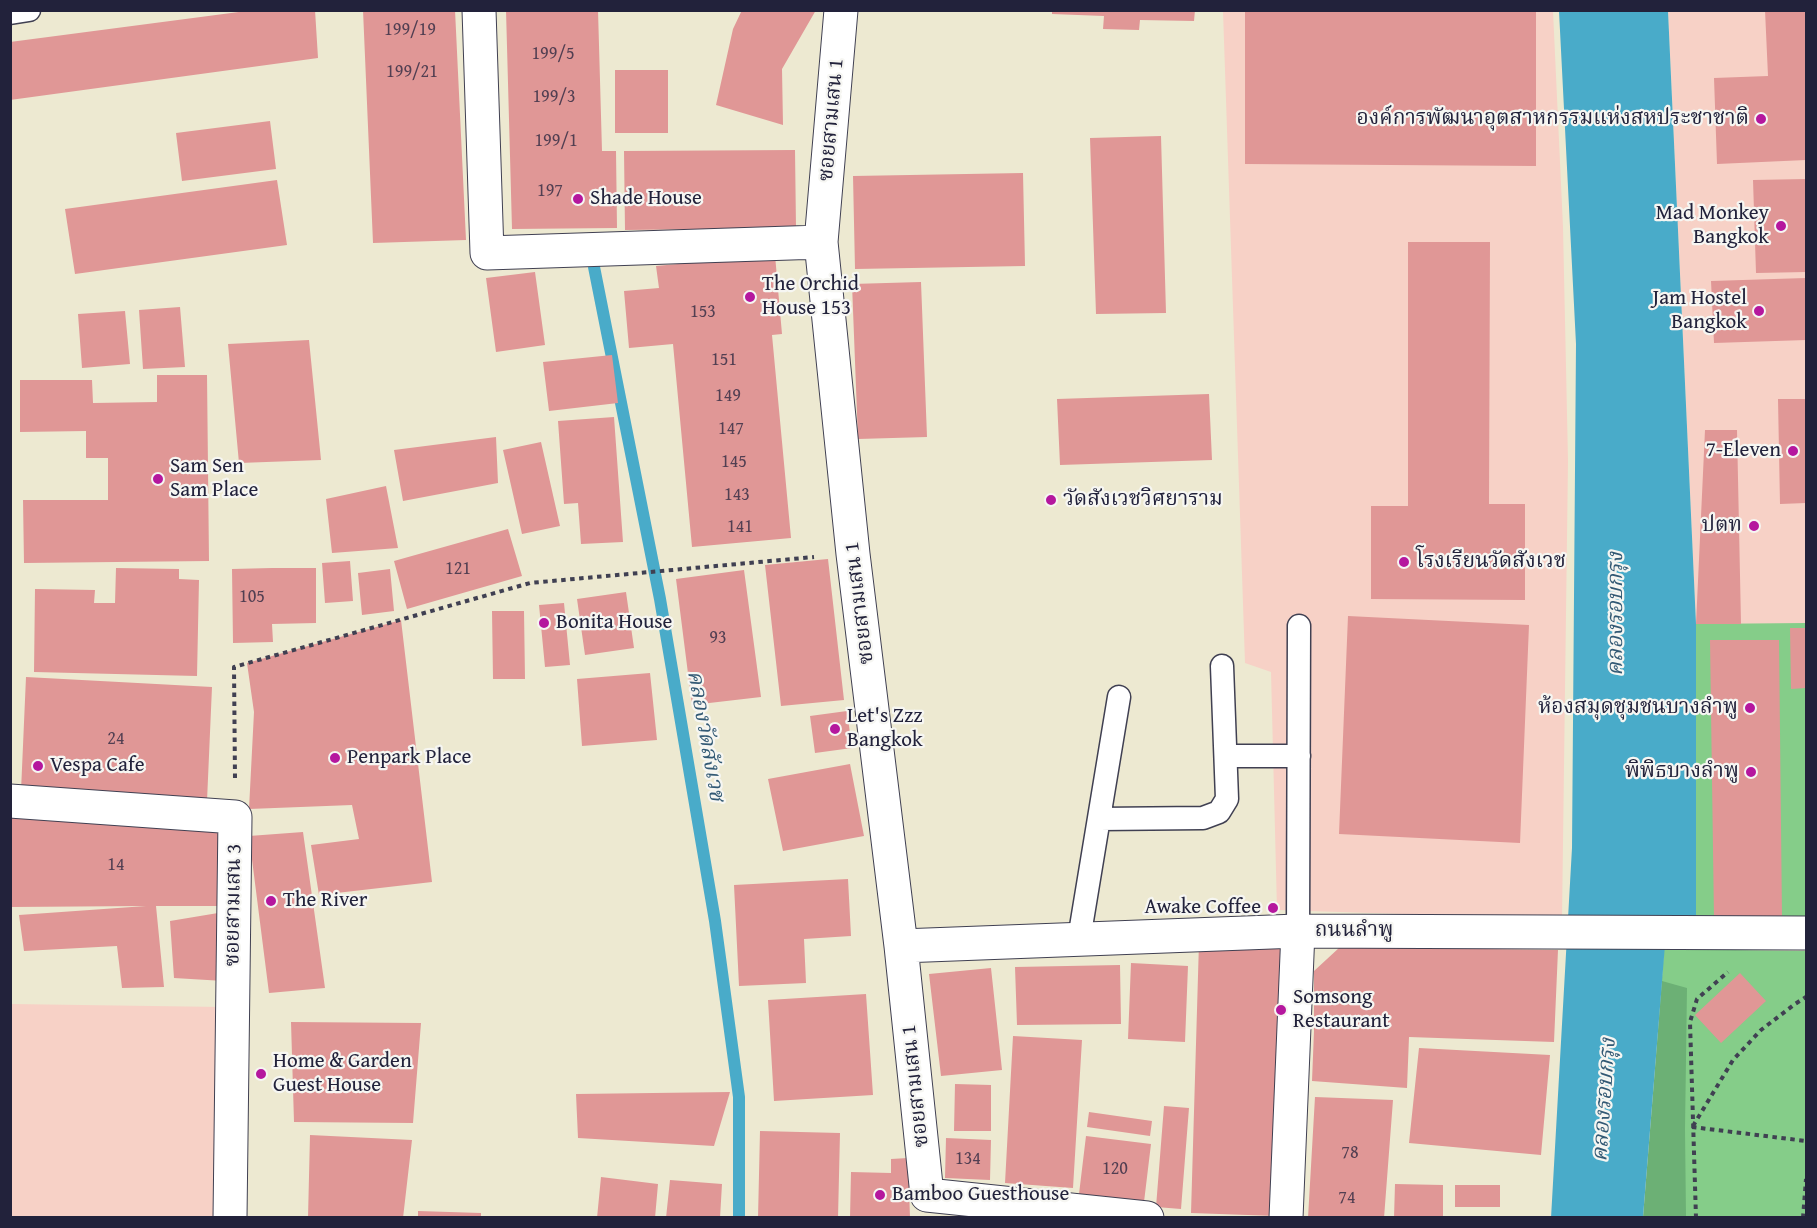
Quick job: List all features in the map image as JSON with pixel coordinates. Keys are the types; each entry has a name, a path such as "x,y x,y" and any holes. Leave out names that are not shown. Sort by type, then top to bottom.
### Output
{"street":[{"path":"479,10 487,253 821,242"},
{"name":"ซอยสามเสน 1","path":"842,10 821,242 853,554 901,946 927,1195 1147,1218"},
{"name":"ซอยสามเสน 3","path":"10,801 235,817 230,1218"},
{"path":"1286,1218 1298,931"},
{"name":"ถนนลำพู","path":"901,946 1298,931 1806,933"}],"lane":[{"path":"10,13 29,10"},
{"path":"1298,931 1299,626"},
{"path":"1099,819 1203,818 1219,813 1227,799 1222,666"},
{"path":"1079,939 1119,697"},
{"path":"1227,756 1299,756"}],"path":[{"path":"235,817 234,667 530,583 853,554"},
{"path":"1696,1218 1690,1022 1697,999 1734,968"},
{"path":"1692,1126 1733,1060 1761,1030 1806,997"},
{"path":"1692,1126 1806,1141"},
{"path":"1803,1218 1806,1179"}],"shaded area":[{"name":"โรงเรียนวัดสังเวช","path":"1223,11 1553,11 1563,227 1568,461 1562,919 1277,910 1271,672 1245,663"},
{"path":"1668,11 1806,11 1806,922 1696,624"},
{"path":"11,1004 223,1007 231,1217 11,1218"}],"green space":[{"name":"พิพิธบางลำพู","path":"1806,623 1806,921 1696,920 1696,624"},
{"path":"1664,949 1806,951 1806,1217 1645,1218"},
{"path":"1662,981 1687,988 1686,1217 1643,1217"}],"water":[{"name":"คลองรอบกรุง","path":"1559,11 1668,11 1696,624 1696,920 1667,920 1643,1217 1551,1218 1572,848 1576,344"}],"building":[{"path":"254,10 315,10 318,58 10,100 10,42"},
{"path":"363,10 455,10 466,240 373,243"},
{"path":"506,10 598,10 602,151 616,151 617,228 512,229"},
{"path":"742,10 816,10 782,69 783,125 716,105 733,29"},
{"path":"1052,10 1195,10 1194,21 1140,20 1139,30 1103,29 1104,16 1052,14"},
{"path":"1245,10 1536,10 1536,166 1245,164"},
{"name":"องค์การพัฒนาอุตสาหกรรมแห่งสหประชาชาติ","path":"1765,10 1806,10 1806,160 1717,164 1714,78 1768,76"},
{"path":"615,70 668,70 668,133 615,133"},
{"path":"270,121 276,169 182,181 176,133"},
{"path":"1161,136 1166,313 1096,314 1090,138"},
{"path":"795,150 796,228 625,230 624,151"},
{"path":"1023,173 1025,266 855,269 853,176"},
{"name":"Mad Monkey Bangkok","path":"1806,179 1806,272 1756,273 1753,180"},
{"path":"277,180 287,245 75,274 65,209"},
{"path":"1408,242 1490,242 1489,504 1525,504 1525,600 1371,599 1371,506 1408,506"},
{"path":"775,255 782,334 772,335 791,538 692,547 673,344 629,348 624,291 659,288 656,266"},
{"path":"535,272 545,345 496,352 486,278"},
{"name":"Jam Hostel Bangkok","path":"1806,278 1806,340 1714,343 1711,281"},
{"path":"921,282 927,437 858,439 852,284"},
{"path":"180,307 185,367 143,369 139,310"},
{"path":"125,311 130,364 82,368 78,314"},
{"path":"309,340 321,460 239,463 228,344"},
{"path":"612,355 618,403 549,411 543,362"},
{"name":"Sam Sen Sam Place","path":"157,375 207,375 209,561 24,563 23,500 108,500 108,458 86,458 86,431 20,432 20,380 92,380 93,403 157,402"},
{"path":"1209,394 1212,460 1060,465 1057,399"},
{"name":"7-Eleven","path":"1778,399 1806,399 1806,503 1780,504"},
{"path":"614,417 623,542 581,544 578,503 564,504 558,421"},
{"path":"1705,430 1737,430 1741,624 1696,624"},
{"path":"496,437 498,483 403,501 394,450"},
{"path":"541,442 560,526 522,534 503,450"},
{"path":"386,486 398,548 332,553 326,499"},
{"path":"508,529 522,576 407,609 394,561"},
{"path":"828,559 844,700 781,706 765,565"},
{"path":"350,561 353,601 325,603 322,563"},
{"path":"116,568 179,569 179,579 199,580 197,676 34,672 35,589 95,590 94,603 115,603"},
{"path":"316,568 316,623 272,624 273,642 233,643 232,569"},
{"path":"390,569 394,611 362,615 358,573"},
{"path":"744,570 761,697 692,705 676,579"},
{"path":"626,592 634,648 585,655 577,599"},
{"path":"564,603 570,665 545,667 539,605"},
{"path":"492,611 524,611 525,679 493,679"},
{"path":"1348,616 1529,625 1520,843 1339,834"},
{"name":"Penpark Place","path":"401,620 432,882 319,895 311,845 359,839 352,805 249,809 254,712 247,663"},
{"path":"1790,628 1806,628 1806,688 1791,689"},
{"path":"1710,640 1779,640 1782,918 1714,919"},
{"path":"650,673 657,740 582,746 577,679"},
{"path":"26,677 212,687 207,801 21,791"},
{"path":"847,711 852,748 815,753 810,716"},
{"path":"850,764 864,836 783,851 768,779"},
{"path":"10,807 221,824 221,906 156,906 164,987 122,988 117,946 24,951 19,915 146,906 10,907"},
{"path":"303,832 325,988 269,993 249,836"},
{"path":"848,879 851,936 804,939 806,983 739,986 734,885"},
{"path":"224,912 224,981 174,978 170,921"},
{"path":"1199,942 1284,945 1276,1216 1191,1213"},
{"path":"1340,947 1558,950 1554,1042 1409,1037 1407,1088 1312,1081 1314,971"},
{"path":"1131,963 1188,966 1185,1042 1128,1039"},
{"path":"1120,965 1121,1024 1017,1025 1015,967"},
{"path":"991,968 1002,1070 941,1076 929,974"},
{"path":"1740,973 1766,1001 1721,1043 1695,1015"},
{"path":"866,994 873,1095 774,1101 768,1000"},
{"path":"291,1022 421,1023 413,1123 294,1122"},
{"path":"1013,1036 1082,1040 1073,1188 1005,1183"},
{"path":"1419,1048 1550,1055 1541,1155 1409,1143"},
{"path":"955,1084 991,1085 991,1131 954,1131"},
{"path":"730,1092 714,1146 578,1138 576,1094"},
{"path":"1315,1097 1393,1100 1384,1218 1308,1218"},
{"path":"1164,1106 1189,1108 1181,1209 1156,1207"},
{"path":"1089,1112 1152,1121 1150,1136 1087,1127"},
{"path":"760,1131 840,1133 838,1218 758,1218"},
{"path":"310,1135 412,1140 403,1218 308,1218"},
{"path":"1086,1136 1151,1144 1144,1202 1079,1194"},
{"path":"946,1138 991,1140 990,1180 945,1178"},
{"name":"Bamboo Guesthouse","path":"908,1158 910,1218 850,1218 851,1172 891,1173 891,1159"},
{"path":"601,1177 658,1184 655,1218 597,1218"},
{"path":"670,1180 722,1184 720,1218 666,1218"},
{"path":"1395,1184 1443,1185 1443,1218 1394,1218"},
{"path":"1455,1185 1500,1185 1500,1207 1455,1207"},
{"path":"418,1211 481,1213 481,1218 418,1218"}],"waterway":[{"name":"คลองวัดสังเวช","path":"594,267 660,599 715,921 739,1097 739,1218"}],"place":[{"name":"องค์การพัฒนาอุตสาหกรรมแห่งสหประชาชาติ","path":"1761,119"},
{"name":"Shade House","path":"578,199"},
{"name":"Mad Monkey Bangkok","path":"1781,226"},
{"name":"The Orchid House 153","path":"750,297"},
{"name":"Jam Hostel Bangkok","path":"1759,311"},
{"name":"7-Eleven","path":"1793,451"},
{"name":"Sam Sen Sam Place","path":"158,479"},
{"name":"วัดสังเวชวิศยาราม","path":"1051,500"},
{"name":"ปตท","path":"1754,526"},
{"name":"โรงเรียนวัดสังเวช","path":"1404,562"},
{"name":"Bonita House","path":"544,623"},
{"name":"ห้องสมุดชุมชนบางลำพู","path":"1750,708"},
{"name":"Let's Zzz Bangkok","path":"835,729"},
{"name":"Penpark Place","path":"335,758"},
{"name":"Vespa Cafe","path":"38,766"},
{"name":"พิพิธบางลำพู","path":"1751,772"},
{"name":"The River","path":"271,901"},
{"name":"Awake Coffee","path":"1273,908"},
{"name":"Somsong Restaurant","path":"1281,1010"},
{"name":"Home & Garden Guest House","path":"261,1074"},
{"name":"Bamboo Guesthouse","path":"880,1195"}]}
